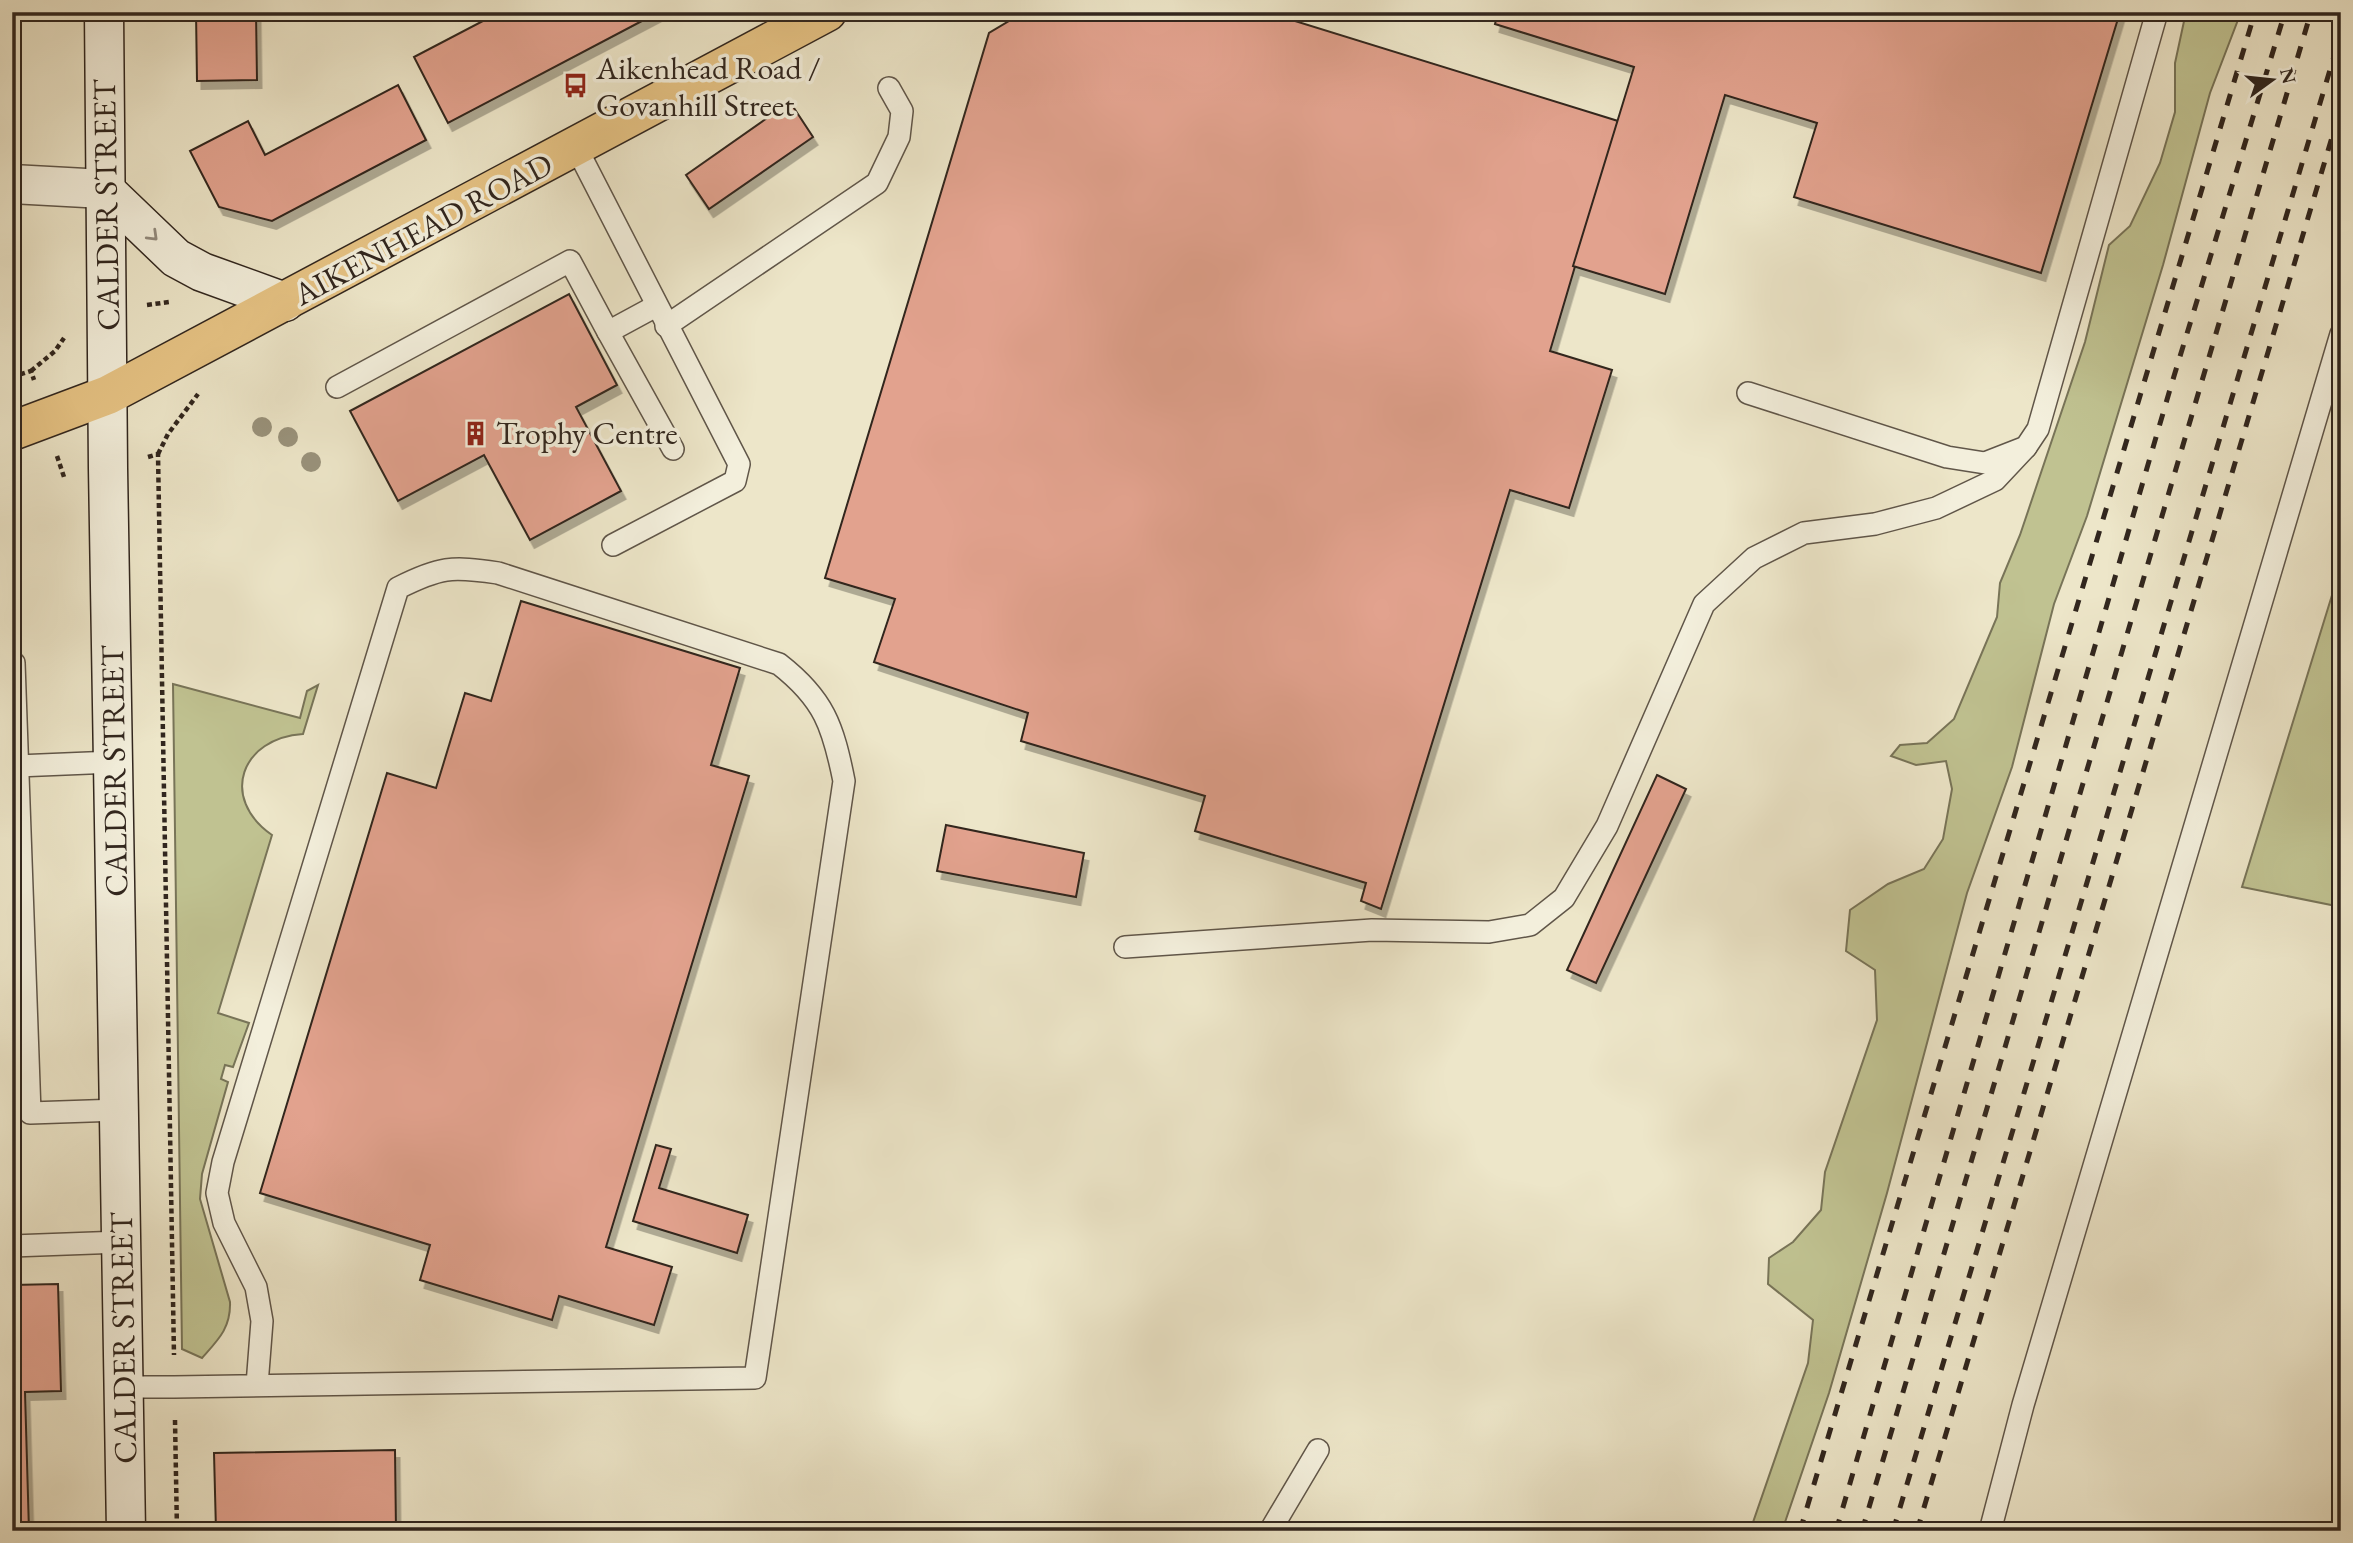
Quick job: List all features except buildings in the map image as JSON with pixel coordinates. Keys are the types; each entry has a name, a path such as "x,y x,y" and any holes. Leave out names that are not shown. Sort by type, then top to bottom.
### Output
{"main road":[{"name":"CALDER STREET","path":"104,12 108,468 126,1531"},
{"name":"AIKENHEAD ROAD","path":"12,431 108,395 827,12"},
{"path":"12,184 104,188 176,258 202,272 285,302"}],"lane":[{"path":"1125,947 1372,930 1489,932 1530,925 1563,898 1607,826 1704,604 1754,558 1804,533 1875,524 1936,508 1995,480 2026,447 2038,429 2157,12"},
{"path":"666,326 877,183 899,138 902,111 889,88"},
{"path":"576,147 739,464 735,481 613,545"},
{"path":"337,387 570,261 673,449"},
{"path":"608,332 656,306"},
{"path":"1990,1531 2027,1392 2341,334"},
{"path":"1748,393 1947,457 1985,463 2026,447"},
{"path":"124,1387 755,1378 844,781 835,734 822,705 800,680 779,664 498,573 466,568 434,570 398,588 223,1162 217,1193 224,1223 256,1287 262,1321 257,1385"},
{"path":"14,663 30,1113 119,1110"},
{"path":"17,766 113,762"},
{"path":"12,1246 121,1242"},
{"path":"1270,1531 1318,1450"}],"path":[{"path":"108,468 158,454 177,1531"}],"green space":[{"path":"2186,12 2241,12 2210,93 2163,265 2087,516 2054,604 2012,767 1967,893 1887,1193 1829,1393 1782,1531 1750,1531 1808,1363 1813,1320 1768,1284 1769,1258 1793,1242 1821,1210 1825,1172 1877,1020 1875,970 1846,951 1850,910 1888,884 1924,869 1943,839 1952,789 1946,761 1916,765 1891,756 1900,745 1927,743 1954,719 1997,617 2000,583 2020,535 2085,342 2109,245 2130,226 2160,163 2175,112 2175,63"},
{"path":"2341,566 2341,907 2242,887"},
{"path":"173,684 300,718 307,691 318,685 303,734 282,738 265,746 252,758 244,772 242,788 246,804 256,820 272,835 218,1013 249,1023 233,1067 225,1065 221,1079 228,1082 202,1174 200,1199 230,1302 230,1311 226,1326 202,1358 182,1349"}],"railway":[{"path":"1800,1531 2255,12"},
{"path":"1836,1531 2171,386 2285,12"},
{"path":"1862,1531 2311,12"},
{"path":"1893,1531 2341,33"},
{"path":"1917,1531 2341,107"}],"place":[{"name":"Aikenhead Road / Govanhill Street","path":"576,86"},
{"name":"Trophy Centre","path":"476,433"}]}
